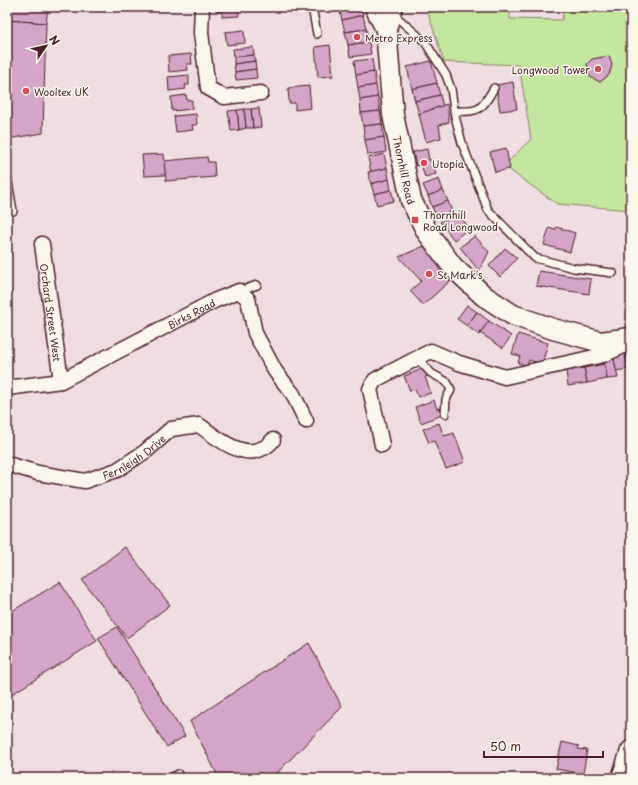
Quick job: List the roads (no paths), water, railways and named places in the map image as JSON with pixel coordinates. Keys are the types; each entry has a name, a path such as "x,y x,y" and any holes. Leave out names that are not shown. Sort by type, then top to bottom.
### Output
{"street":[{"path":"202,7 201,33 208,88 224,97 261,93"},
{"name":"Thornhill Road","path":"388,12 393,115 411,200 427,232 453,267 484,296 513,315 553,329 601,342 631,338"},
{"name":"Orchard Street West","path":"42,244 62,381"},
{"path":"239,291 248,299 255,333 258,339 275,371 294,394 306,421"},
{"name":"Birks Road","path":"7,388 62,381 193,311 239,291"},
{"path":"382,445 370,389 375,380 431,351 459,363 506,377 603,356 631,342"},
{"name":"Fernleigh Drive","path":"7,464 38,473 85,481 117,470 146,451 171,429 199,425 219,440 242,451 263,449 273,440"},
{"path":"622,778 631,751"}],"lane":[{"path":"312,7 317,34"},
{"path":"388,12 425,42 446,75 451,89 454,111 462,143 488,210 535,258 574,268 613,273"},
{"path":"454,111 477,111 494,88"},
{"path":"7,176 13,211 7,211"},
{"path":"239,291 257,286"},
{"path":"417,358 431,373 447,382 450,390 446,399 445,414"}],"place":[{"name":"Metro Express","path":"357,37"},
{"name":"Longwood Tower","path":"598,69"},
{"name":"Wooltex UK","path":"26,91"},
{"name":"Utopia","path":"424,163"},
{"name":"Thornhill Road Longwood","path":"415,220"},
{"name":"St Mark's","path":"429,274"}]}
